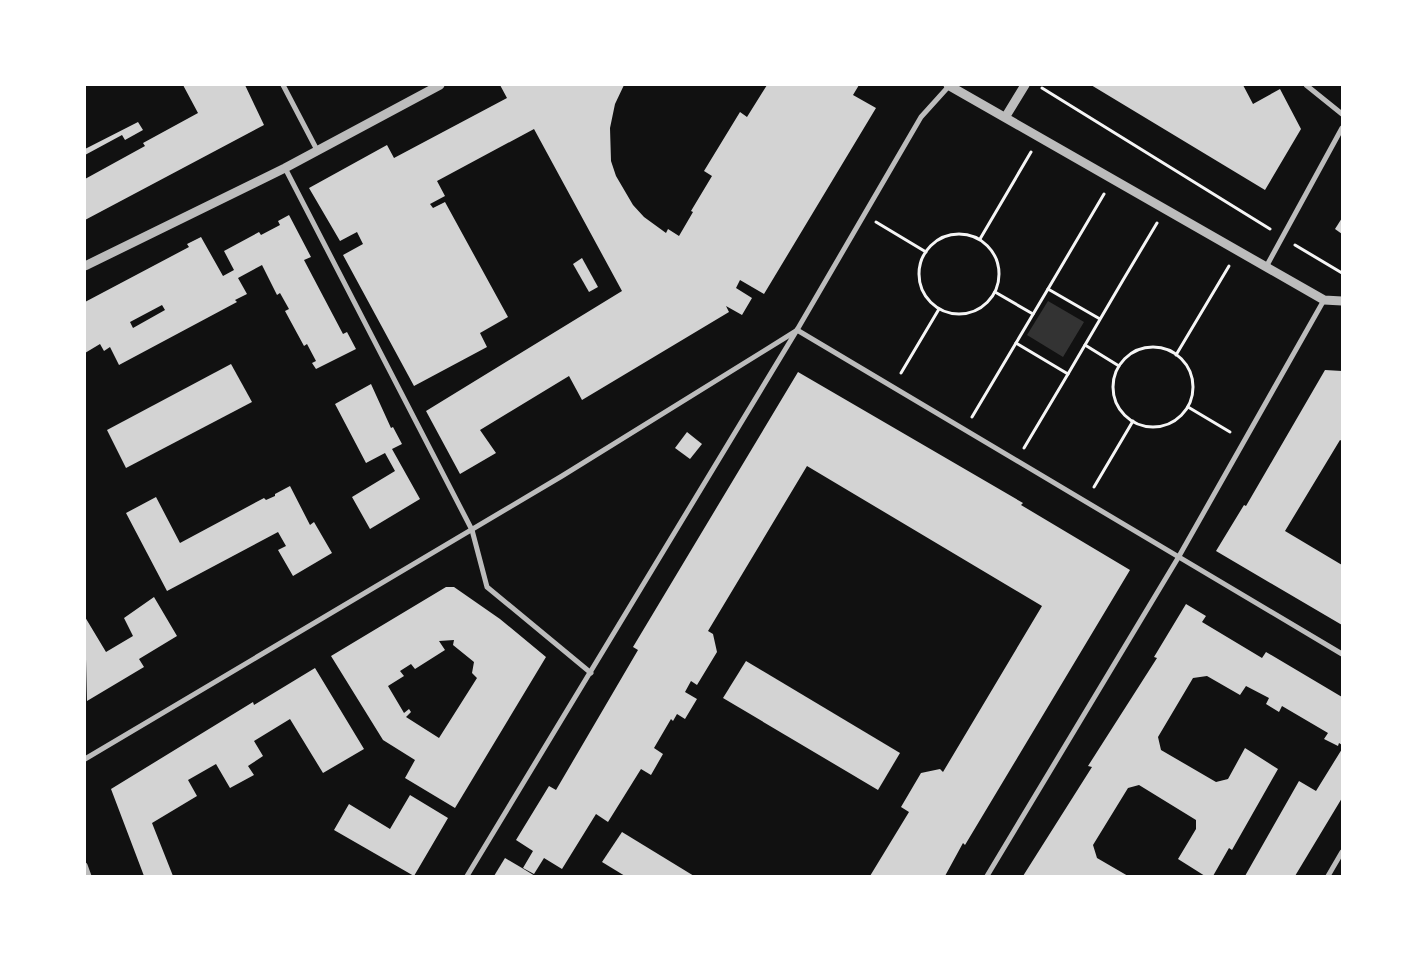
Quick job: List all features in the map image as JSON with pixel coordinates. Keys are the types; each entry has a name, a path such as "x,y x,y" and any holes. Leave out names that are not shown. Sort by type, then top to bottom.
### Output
{"street":[{"path":"283,85 317,150"},
{"path":"85,266 285,168 440,85"},
{"path":"467,876 797,330 921,117 949,85 1324,300 1342,301"},
{"path":"1006,116 1025,85"},
{"path":"1306,85 1342,114"},
{"path":"1266,266 1342,128"},
{"path":"285,168 472,530 487,587 591,673"},
{"path":"987,876 1178,558 1324,300"},
{"path":"85,759 684,403 797,330"},
{"path":"797,330 1342,654"},
{"path":"1328,876 1342,852"},
{"path":"85,865 89,876"}],"path":[{"path":"1037,85 1342,273"},
{"path":"980,240 1041,137"},
{"path":"964,430 1113,179"},
{"path":"1016,461 1166,209"},
{"path":"863,215 926,252"},
{"path":"953,234 967,235 980,240 989,247 997,260 999,274 995,292 986,303 976,310 963,314 952,314 939,309 924,294 919,278 921,261 926,252 938,240 953,234"},
{"path":"1176,355 1238,251"},
{"path":"1048,289 1100,319"},
{"path":"995,292 1033,314"},
{"path":"892,388 939,309"},
{"path":"1016,343 1068,374"},
{"path":"1085,345 1119,366"},
{"path":"1151,346 1163,348 1182,358 1190,369 1193,382 1192,396 1188,407 1179,418 1166,425 1146,426 1133,421 1124,414 1116,402 1113,389 1114,378 1119,366 1126,357 1138,350 1151,346"},
{"path":"1188,407 1245,441"},
{"path":"1085,502 1133,421"}],"shaded area":[{"path":"1048,301 1084,322 1063,357 1027,335"}],"building":[{"path":"183,85 245,85 264,125 85,220 85,179 145,146 143,143 198,113"},
{"path":"500,85 624,85 615,104 610,128 611,161 616,176 633,205 644,217 666,233 668,229 679,236 693,212 691,211 712,176 704,171 740,112 747,117 767,85 859,85 853,95 876,108 764,294 740,280 736,288 752,298 742,315 726,306 729,312 582,400 569,376 480,430 496,453 460,474 426,411 622,291 534,129 437,181 445,196 430,204 433,208 445,202 508,317 480,333 487,347 414,386 343,255 363,244 357,232 340,241 309,188 387,145 394,158 507,98"},
{"path":"1091,85 1243,85 1253,104 1280,89 1301,129 1265,190"},
{"path":"138,122 143,130 125,140 122,135 85,155 85,149"},
{"path":"289,215 311,257 304,260 343,334 347,332 356,349 316,369 312,363 316,361 307,344 304,346 285,311 289,309 280,293 277,295 262,265 238,278 247,294 235,300 237,302 119,365 110,347 104,351 100,344 85,353 85,302 189,247 187,244 201,237 223,276 234,270 224,251 259,232 261,235 280,225 278,221","holes":["162,305 165,310 133,328 130,322"]},
{"path":"1342,218 1342,234 1335,229"},
{"path":"582,258 598,287 589,292 573,264"},
{"path":"231,364 252,402 126,468 107,430"},
{"path":"1325,370 1342,371 1342,441 1340,440 1285,531 1342,565 1342,625 1216,551 1244,505 1246,506"},
{"path":"798,372 1023,503 1021,505 1130,570 965,845 963,843 945,876 870,876 909,812 901,807 921,773 940,769 943,772 1042,606 807,466 708,631 713,634 717,652 697,685 691,681 685,692 697,699 685,719 677,714 673,721 671,719 654,748 663,754 651,775 641,769 608,822 596,814 562,869 544,858 534,874 523,868 533,851 516,840 549,786 556,790 638,650 633,647"},
{"path":"371,384 391,428 393,427 402,444 392,449 420,499 370,529 352,497 395,471 385,453 366,463 335,404"},
{"path":"687,432 702,444 690,459 675,448"},
{"path":"290,486 310,525 314,522 332,553 293,576 278,550 286,546 278,532 167,591 126,513 156,497 180,543 264,498 266,500 275,496 275,494"},
{"path":"446,587 454,587 500,619 546,657 455,808 405,778 415,760 383,740 331,656","holes":["454,640 453,645 474,662 472,673 477,678 439,738 406,717 411,712 409,709 404,713 388,686 404,676 400,671 411,664 415,669 445,650 439,641"]},
{"path":"154,597 177,636 139,659 144,667 87,701 85,617 106,652 133,636 124,618"},
{"path":"1186,604 1206,616 1202,622 1262,658 1266,652 1342,697 1342,745 1339,743 1338,746 1324,739 1328,733 1282,706 1279,712 1266,704 1269,698 1246,686 1240,695 1207,676 1193,678 1158,737 1161,750 1216,782 1228,779 1245,748 1278,769 1232,850 1229,848 1213,876 1205,876 1178,859 1196,829 1196,820 1139,785 1128,788 1093,845 1097,858 1128,876 1023,876 1092,767 1088,766 1157,658 1154,657"},
{"path":"746,661 900,753 878,790 723,698"},
{"path":"315,668 364,749 323,773 290,719 254,741 263,756 248,766 254,775 230,788 216,764 188,780 197,796 152,823 173,876 144,876 111,789 253,702 254,705"},
{"path":"1342,749 1342,798 1295,876 1245,876 1299,781 1316,791"},
{"path":"410,795 448,818 414,876 334,830 349,804 390,829"},
{"path":"622,832 694,876 625,876 602,862"},
{"path":"505,858 522,868 535,876 494,876"}]}
